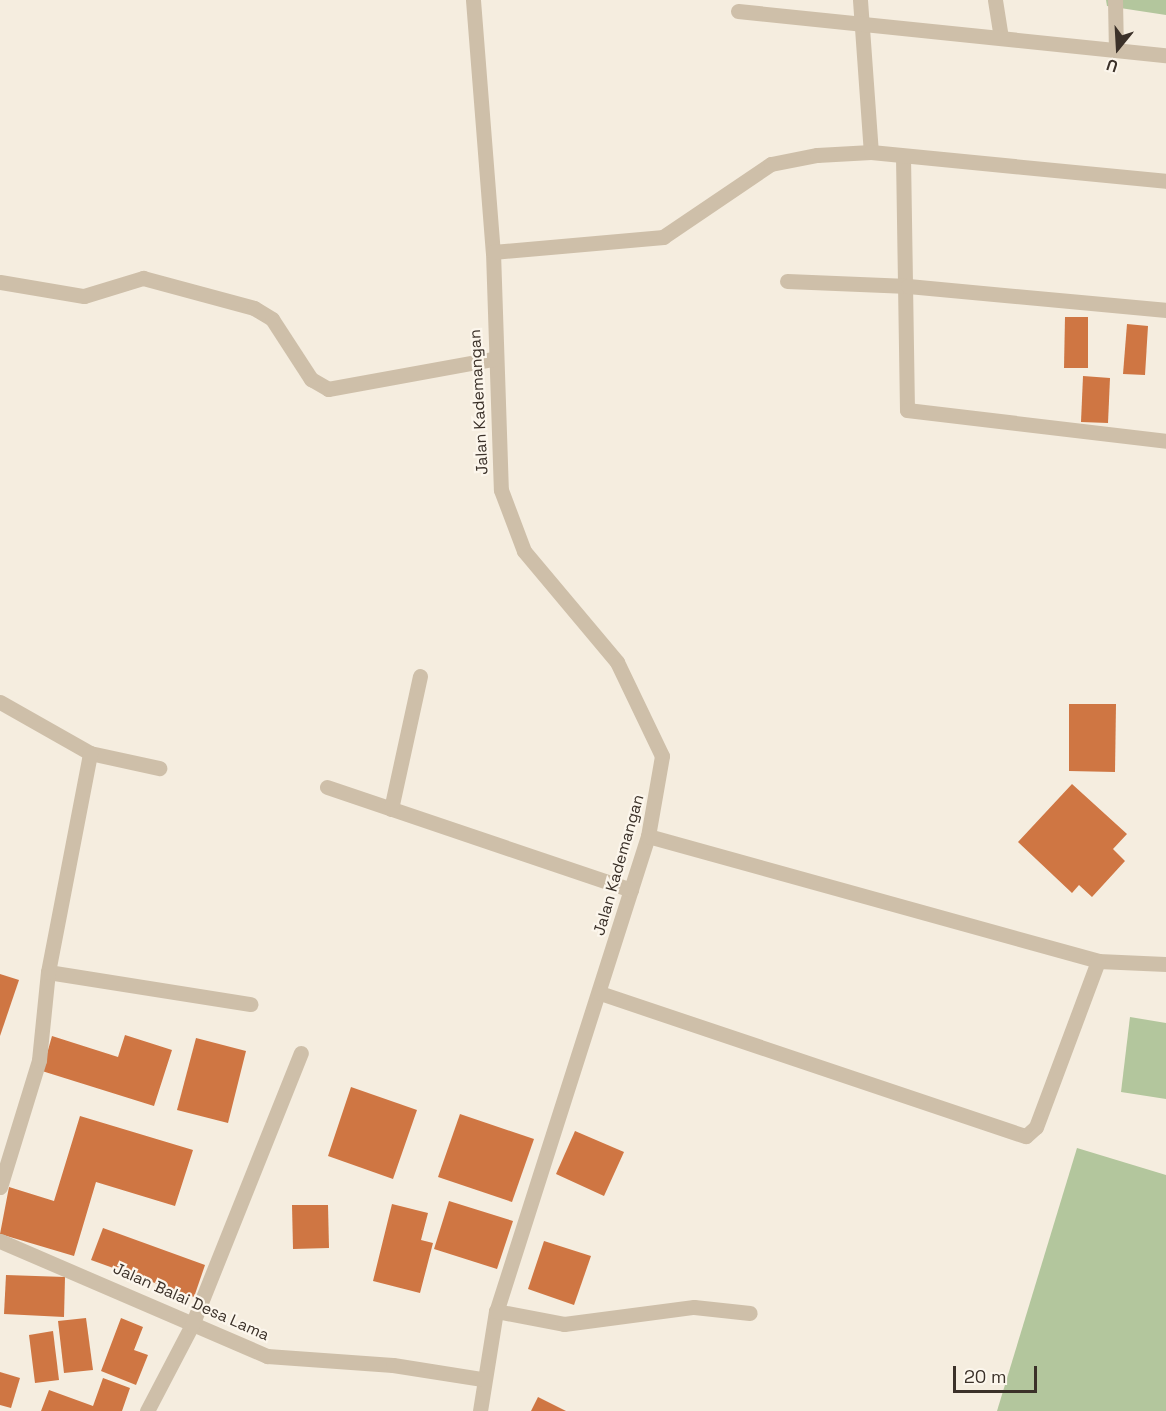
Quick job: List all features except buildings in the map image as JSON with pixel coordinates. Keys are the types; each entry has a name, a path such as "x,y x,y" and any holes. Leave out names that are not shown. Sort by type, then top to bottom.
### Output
{"street":[{"name":"Jalan Kademangan","path":"473,0 493,252 493,359 501,490 515,532 540,576 617,662 662,756 648,836 600,993 496,1311 482,1379 480,1411"},
{"path":"860,0 871,152"},
{"path":"995,0 1001,38"},
{"path":"1115,0 1116,50"},
{"path":"738,11 862,21 1166,55"},
{"path":"493,252 663,237 771,164 871,152 1166,181"},
{"path":"903,156 908,286 909,412 1166,441"},
{"path":"0,282 84,296 143,278 246,306 272,319 311,379 328,389 493,359"},
{"path":"787,282 908,286 1166,310"},
{"path":"392,809 420,676"},
{"path":"0,702 90,753 159,768"},
{"path":"0,1187 39,1060 48,972 90,753"},
{"path":"327,787 631,890"},
{"path":"648,836 1098,961 1166,964"},
{"path":"600,993 1026,1136 1036,1127 1098,961"},
{"path":"48,972 250,1004"},
{"path":"147,1411 192,1325 301,1053"},
{"name":"Jalan Balai Desa Lama","path":"0,1241 267,1356 393,1365 482,1379"},
{"path":"496,1311 564,1324 694,1307 750,1313"}],"green space":[{"path":"1106,0 1166,0 1166,15 1107,6"},
{"path":"1130,1017 1166,1023 1166,1099 1121,1092"},
{"path":"1077,1148 1166,1175 1166,1411 997,1411"}]}
